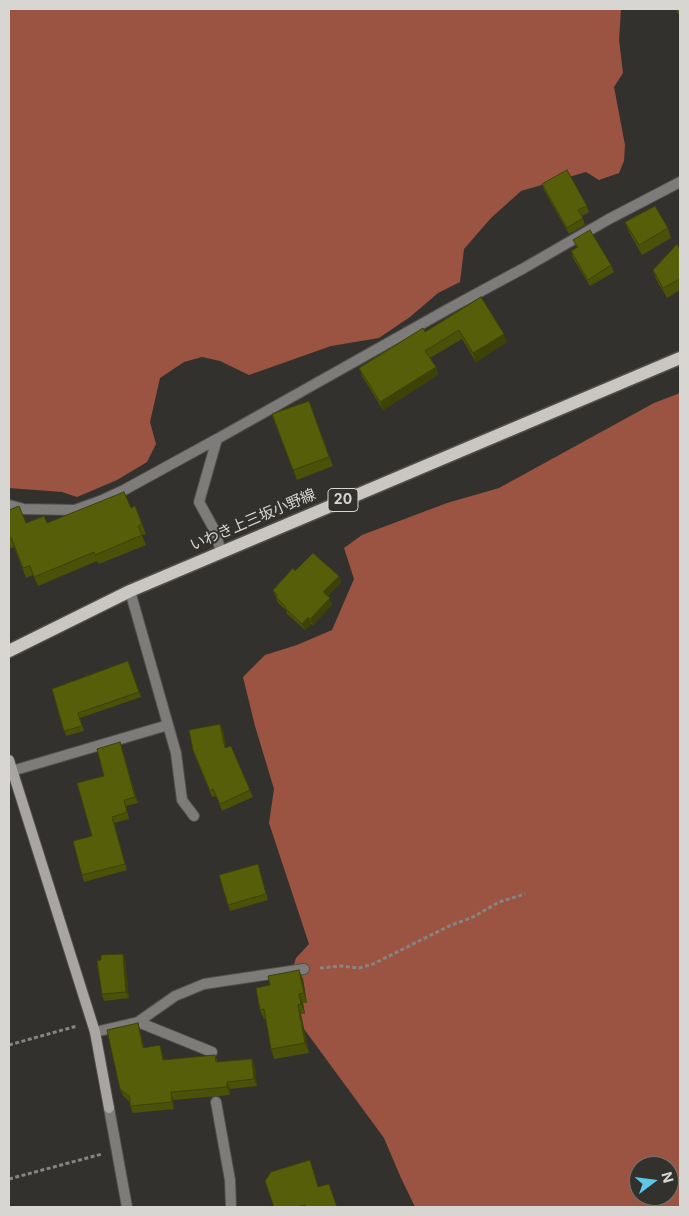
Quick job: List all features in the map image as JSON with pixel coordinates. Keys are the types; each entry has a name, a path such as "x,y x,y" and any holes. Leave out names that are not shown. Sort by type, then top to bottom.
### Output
{"main road":[{"name":"いわき上三坂小野線","path":"9,651 130,591 680,358"}],"street":[{"path":"9,505 24,509 75,510 124,490 609,219 680,182"},
{"path":"217,439 199,502 215,531 221,552"},
{"path":"130,591 176,753 182,800 194,816"},
{"path":"12,771 168,726"},
{"path":"9,760 94,1026 127,1207"},
{"path":"138,1022 175,996 204,984 304,970"},
{"path":"94,1026 138,1022 212,1052"},
{"path":"216,1102 230,1180 231,1207"}],"path":[{"path":"304,970 342,966 360,968 373,964 441,929 473,917 499,902 525,894"},
{"path":"9,1045 94,1026"},
{"path":"9,1179 117,1150"}],"shaded area":[{"path":"9,9 621,9 619,40 623,73 614,87 625,145 624,161 619,173 599,180 586,172 521,191 491,218 464,249 460,282 438,293 410,317 379,338 331,346 249,375 220,361 202,357 184,362 160,378 150,422 156,444 147,462 117,480 77,497 62,492 9,488"},
{"path":"680,393 680,1207 415,1207 384,1138 304,1029 290,977 296,958 309,944 269,823 274,789 255,726 243,677 265,655 297,645 332,630 354,579 344,548 362,535 447,503 499,488 654,403"}],"building":[{"path":"567,170 587,206 578,210 583,218 567,228 542,184"},
{"path":"655,206 668,228 639,245 625,222"},
{"path":"590,230 611,265 588,280 571,251 578,247 573,240"},
{"path":"677,244 680,250 680,279 663,288 653,270"},
{"path":"481,297 504,334 473,353 459,330 425,351 436,367 380,402 359,368 423,328 425,332"},
{"path":"309,401 329,457 293,470 272,414"},
{"path":"124,492 131,508 135,506 142,524 138,526 142,535 95,555 94,552 34,577 30,566 23,568 11,537 9,538 9,510 19,506 26,523 44,516 47,523"},
{"path":"313,553 339,576 323,592 330,598 310,619 308,617 302,624 285,608 273,590 293,568 295,571"},
{"path":"128,661 139,692 78,713 82,726 64,731 52,689"},
{"path":"220,724 225,748 231,746 250,790 220,804 213,789 210,791 193,750 189,730"},
{"path":"120,742 135,797 124,800 127,812 112,817 125,864 82,875 73,841 92,836 77,783 104,776 97,749"},
{"path":"258,864 266,894 228,905 219,875"},
{"path":"123,954 126,992 102,994 97,961 101,960 101,955"},
{"path":"299,970 304,993 299,994 301,1004 298,1005 305,1043 271,1049 264,1009 260,1010 256,988 270,985 268,976"},
{"path":"138,1023 143,1048 160,1045 163,1060 215,1055 216,1062 252,1059 254,1079 227,1082 227,1087 171,1092 172,1102 130,1106 130,1097 120,1089 107,1030"},
{"path":"310,1160 318,1187 329,1184 337,1207 306,1207 305,1205 274,1207 265,1181 271,1172"}]}
